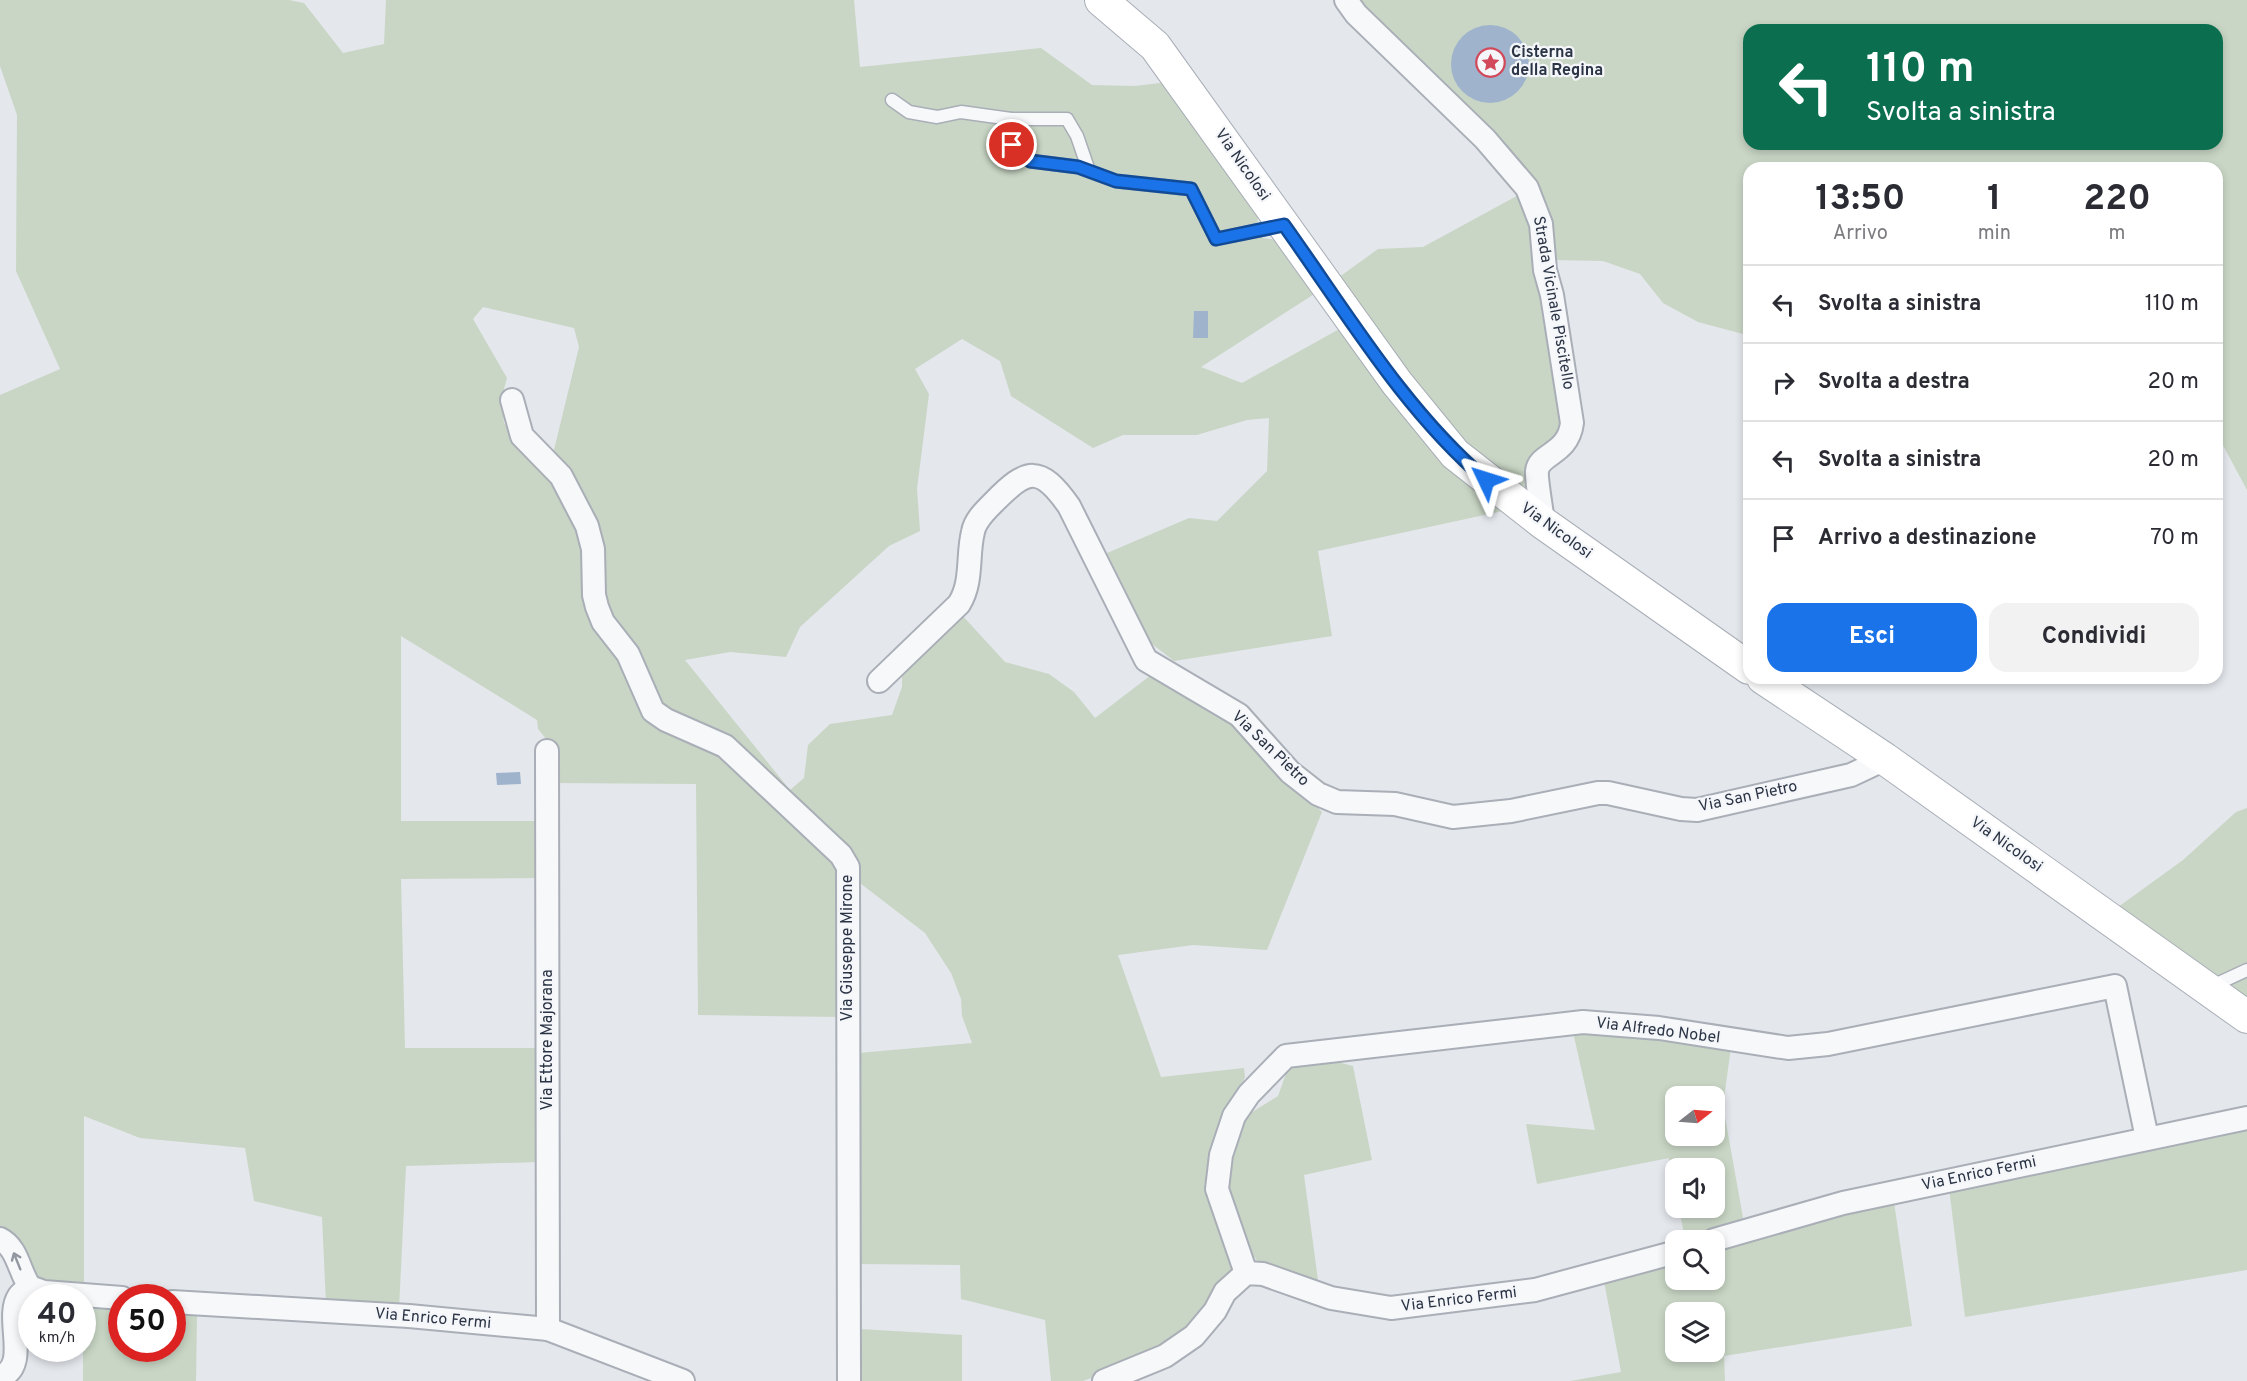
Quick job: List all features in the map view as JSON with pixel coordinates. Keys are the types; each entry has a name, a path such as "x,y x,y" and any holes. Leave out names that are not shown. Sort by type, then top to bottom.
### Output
{"main road":[{"name":"Via Nicolosi","path":"1101,0 1155,46 1424,419 1455,454 1543,523 1743,664"},
{"name":"Via Nicolosi","path":"1772,684 1885,759 2247,1017"}],"street":[{"name":"Strada Vicinale Piscitello","path":"1346,0 1363,21 1485,139 1516,174 1535,205 1541,224 1545,270 1552,295 1572,423 1570,437 1560,448 1541,462 1537,471 1543,523"},
{"name":"Via Giuseppe Mirone","path":"512,399 522,436 561,476 587,526 593,549 594,595 597,607 603,622 628,654 653,711 666,720 725,746 841,855 848,867 849,1381"},
{"name":"Via San Pietro","path":"879,681 966,594 973,531 980,517 1016,479 1041,477 1056,487 1069,506 1146,660 1239,715 1290,772 1318,794 1337,801 1395,804 1452,817 1511,811 1608,793 1681,809 1697,810 1851,775 1885,759"},
{"name":"Via Ettore Majorana","path":"547,751 548,1329"},
{"name":"Via Alfredo Nobel","path":"1246,1273 1217,1189 1221,1155 1234,1116 1249,1094 1286,1056 1583,1022 1659,1028 1788,1048 1828,1044 2115,986 2147,1138"},
{"name":"Via Enrico Fermi","path":"1725,1237 1844,1203 2247,1118"},
{"path":"0,1239 8,1243 29,1284"},
{"name":"Via Enrico Fermi","path":"1246,1273 1263,1274 1331,1298 1391,1308 1544,1288 1665,1255"},
{"path":"1104,1381 1165,1356 1194,1336 1215,1311 1225,1292 1246,1273"},
{"path":"0,1377 11,1372 15,1363 15,1308 18,1299"},
{"name":"Via Enrico Fermi","path":"186,1303 409,1316 548,1329 683,1381"}],"lane":[{"path":"892,100 909,112 937,117 961,112 1011,119 1067,119 1077,136 1089,171"},
{"path":"1011,119 1012,145 1030,161 1089,171 1116,181 1191,189 1216,239 1284,225"},
{"path":"2207,988 2247,969"}],"green space":[{"path":"0,0 289,0 304,3 343,53 384,44 386,0 854,0 860,67 1041,48 1092,85 1135,86 1168,82 1259,208 1257,226 1263,238 1285,241 1319,291 1201,367 1242,383 1343,327 1400,408 1425,439 1455,469 1512,509 1318,551 1332,636 1174,661 1152,644 1107,553 1189,518 1217,521 1267,471 1269,418 1247,420 1197,435 1123,435 1093,448 1011,396 1000,361 962,339 915,369 929,394 917,489 920,531 889,546 800,627 786,657 730,652 685,660 790,790 804,778 808,745 830,724 892,715 902,687 902,674 961,614 1005,662 1049,674 1074,692 1095,718 1151,675 1233,726 1322,812 1267,950 1193,945 1118,955 1161,1077 1244,1068 1245,1077 1223,1129 1212,1189 1233,1270 1181,1339 1163,1351 1083,1381 1051,1381 1045,1320 961,1299 960,1265 857,1264 858,1053 972,1043 962,1016 961,999 951,973 925,933 856,880 854,867 844,852 727,742 657,708 633,652 612,627 603,607 599,551 589,517 564,472 552,458 579,347 574,328 483,307 473,319 507,378 501,400 504,423 517,441 553,476 573,506 588,547 589,596 597,623 626,661 650,714 668,726 723,751 742,766 841,863 842,1017 698,1015 696,784 553,783 556,751 538,729 537,720 401,636 401,821 538,821 539,878 401,879 405,1048 535,1048 538,1162 406,1166 399,1309 326,1304 322,1217 254,1201 245,1148 140,1138 84,1116 84,1284 48,1282 37,1277 21,1241 15,1236 0,1231 0,395 60,369 16,271 17,115 0,66"},
{"path":"1359,0 2247,0 2247,490 2223,445 2223,162 1743,162 1743,334 1698,322 1663,303 1640,274 1603,261 1553,260 1545,213"},
{"path":"1524,192 1566,419 1535,506 1460,445 1335,280 1378,249 1423,247"},
{"path":"2247,808 2247,965 2213,981 2114,910 2183,860 2236,812"},
{"path":"2247,977 2247,1006 2222,988"},
{"path":"1594,1031 1731,1047 1725,1091 1725,1086 1665,1086 1665,1146 1725,1146 1725,1117 1744,1223 1718,1230 1683,1230 1681,1218 1725,1218 1725,1158 1665,1158 1537,1184 1526,1124 1595,1130 1573,1032"},
{"path":"1329,1060 1353,1066 1372,1160 1304,1175 1319,1288 1262,1267 1238,1224 1227,1198 1224,1179 1244,1117 1278,1096 1287,1071 1296,1063"},
{"path":"2247,1128 2247,1270 1965,1317 1949,1188"},
{"path":"1894,1202 1912,1326 1725,1356 1725,1302 1665,1302 1665,1362 1724,1362 1725,1381 1570,1381 1621,1372 1604,1281 1665,1264 1665,1290 1725,1290 1725,1247 1845,1212"},
{"path":"96,1305 108,1307 108,1362 186,1362 186,1314 197,1315 196,1381 83,1381 83,1362 96,1362"},
{"path":"860,1329 962,1335 962,1381 861,1381"}],"water":[{"name":"Cisterna della Regina","path":"1482,25 1498,25 1512,31 1523,42 1529,56 1529,72 1523,86 1512,97 1498,103 1482,103 1468,97 1457,86 1451,72 1451,56 1457,42 1468,31"},
{"path":"1194,311 1208,311 1208,338 1193,338"},
{"path":"520,772 521,784 497,785 496,773"}],"place":[{"name":"Cisterna della Regina","path":"1490,62"}],"route":[{"path":"1012,145 1030,161 1048,166 1078,167 1116,181 1191,189 1216,239 1284,225 1424,419 1455,454 1486,480"}]}
